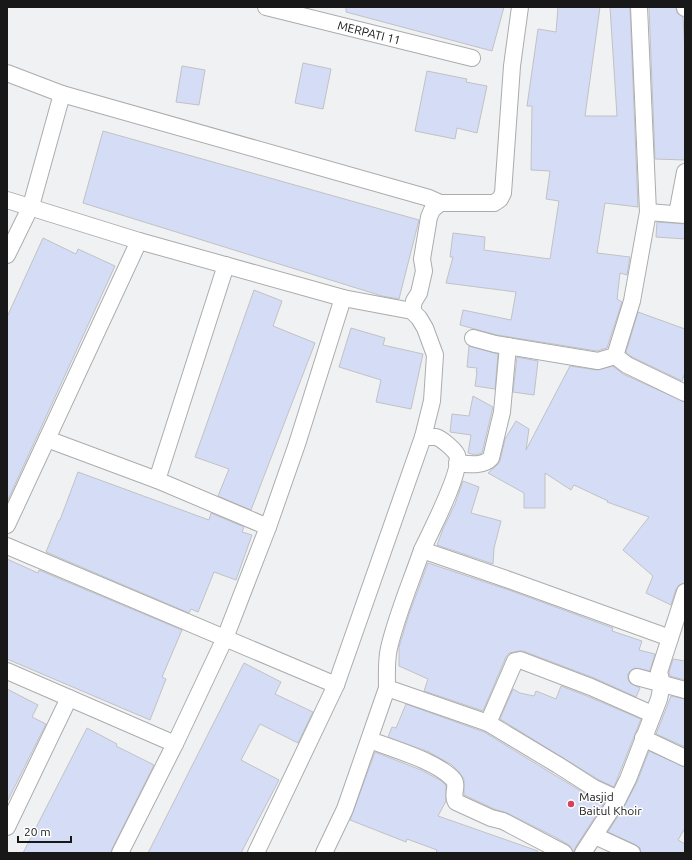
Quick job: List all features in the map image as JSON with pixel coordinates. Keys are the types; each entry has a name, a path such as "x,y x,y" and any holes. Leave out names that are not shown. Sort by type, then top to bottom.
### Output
{"street":[{"name":"MERPATI 11","path":"266,7 288,10 472,58"},
{"path":"7,73 62,94 429,198 440,203 494,203 500,200 503,193 512,66 520,7"},
{"path":"615,356 632,301 648,212 639,7"},
{"path":"7,255 31,206 62,94"},
{"path":"648,212 681,214 685,172"},
{"path":"7,200 31,206 139,241 342,298 413,306"},
{"path":"413,306 420,293 424,271 422,259 429,216 432,210 440,203"},
{"path":"7,525 139,241"},
{"path":"157,480 226,265"},
{"path":"120,853 175,744 225,638 268,527 297,444 342,298"},
{"path":"256,853 336,685 423,437 432,401 435,356 425,328 413,306"},
{"path":"473,338 508,346 598,361 615,356"},
{"path":"457,463 480,464 491,458 502,412 508,346"},
{"path":"615,356 627,364 685,392"},
{"path":"324,853 345,809 370,740 387,688 386,672 388,649 397,619 422,550 452,484 457,463 457,455 452,449 437,438 423,437"},
{"path":"47,439 157,480 268,527"},
{"path":"7,546 336,685"},
{"path":"422,550 670,638"},
{"path":"583,853 618,799 628,779 659,699 662,684 659,672 685,592"},
{"path":"488,723 515,661 520,660 591,687 652,714"},
{"path":"7,671 175,744"},
{"path":"637,677 685,690"},
{"path":"387,688 488,723 594,788 618,799"},
{"path":"7,827 69,698"},
{"path":"643,738 685,758"},
{"path":"370,740 421,759 440,769 455,782 456,786 454,799 456,802 491,818 503,821 564,853"},
{"path":"595,836 632,853"}],"building":[{"path":"346,7 504,7 492,51 346,12"},
{"path":"558,7 600,7 585,116 617,116 610,7 630,7 638,207 605,203 597,253 630,257 627,275 620,273 617,299 622,302 607,348 597,351 497,335 460,325 463,310 511,320 516,292 446,283 453,257 450,257 453,233 485,237 484,250 550,259 559,201 546,199 550,171 531,170 532,106 527,106 538,29 556,32"},
{"path":"649,7 676,7 677,13 683,17 685,52 685,160 655,159"},
{"path":"303,63 331,69 323,109 295,103"},
{"path":"182,66 205,70 199,105 176,102"},
{"path":"427,71 467,79 466,82 487,86 477,133 457,128 455,139 415,131"},
{"path":"103,131 419,220 399,299 382,296 83,203"},
{"path":"657,222 685,224 685,239 656,237"},
{"path":"43,238 76,254 78,249 115,266 7,502 7,317"},
{"path":"254,290 282,301 273,326 315,343 251,510 218,496 229,469 195,457"},
{"path":"638,312 685,329 685,372 682,381 632,357 626,352"},
{"path":"351,328 385,338 383,345 423,354 411,409 376,402 381,380 339,367"},
{"path":"469,346 498,354 495,389 475,386 477,368 467,367"},
{"path":"517,357 538,361 534,395 513,392"},
{"path":"570,366 597,370 613,366 623,374 685,402 685,583 679,585 676,589 671,605 646,593 653,576 623,550 649,517 607,502 608,501 574,485 571,490 545,473 545,508 524,508 524,493 488,473 500,461 505,439 516,421 529,429 526,450"},
{"path":"473,396 493,407 482,453 475,455 468,453 471,435 450,432 452,414 469,416"},
{"path":"78,472 209,520 211,513 244,527 242,532 252,535 236,580 214,572 198,612 191,609 189,613 46,552"},
{"path":"463,481 479,487 471,513 501,521 494,548 493,564 437,545 455,504"},
{"path":"7,559 38,573 39,570 182,630 162,677 166,679 150,720 7,659"},
{"path":"428,563 509,590 613,628 612,631 642,641 639,650 655,654 650,671 635,668 628,674 630,683 640,688 636,697 594,678 523,651 509,653 506,657 483,711 424,691 428,679 399,666 399,647 409,614"},
{"path":"673,659 685,661 685,680 670,676 669,672"},
{"path":"244,663 281,682 275,694 313,712 298,743 260,724 241,760 279,780 241,853 148,853"},
{"path":"561,686 641,719 614,787 599,780 500,719 513,689 520,693 534,696 536,691 556,699"},
{"path":"7,689 38,705 32,717 46,724 7,802"},
{"path":"671,696 685,699 685,747 656,734"},
{"path":"406,704 484,732 589,796 604,803 575,848 574,852 569,845 555,837 507,813 494,809 464,795 464,779 452,765 429,752 388,737 392,727 396,728"},
{"path":"87,728 117,744 116,746 154,765 111,853 23,853"},
{"path":"649,751 685,767 685,828 678,840 685,844 685,853 641,853 640,848 636,845 608,832 637,782"},
{"path":"375,752 421,770 440,780 446,785 446,801 438,816 538,851 537,853 436,853 437,850 407,839 406,842 350,820"}],"place":[{"name":"Masjid Baitul Khoir","path":"571,804"}]}
